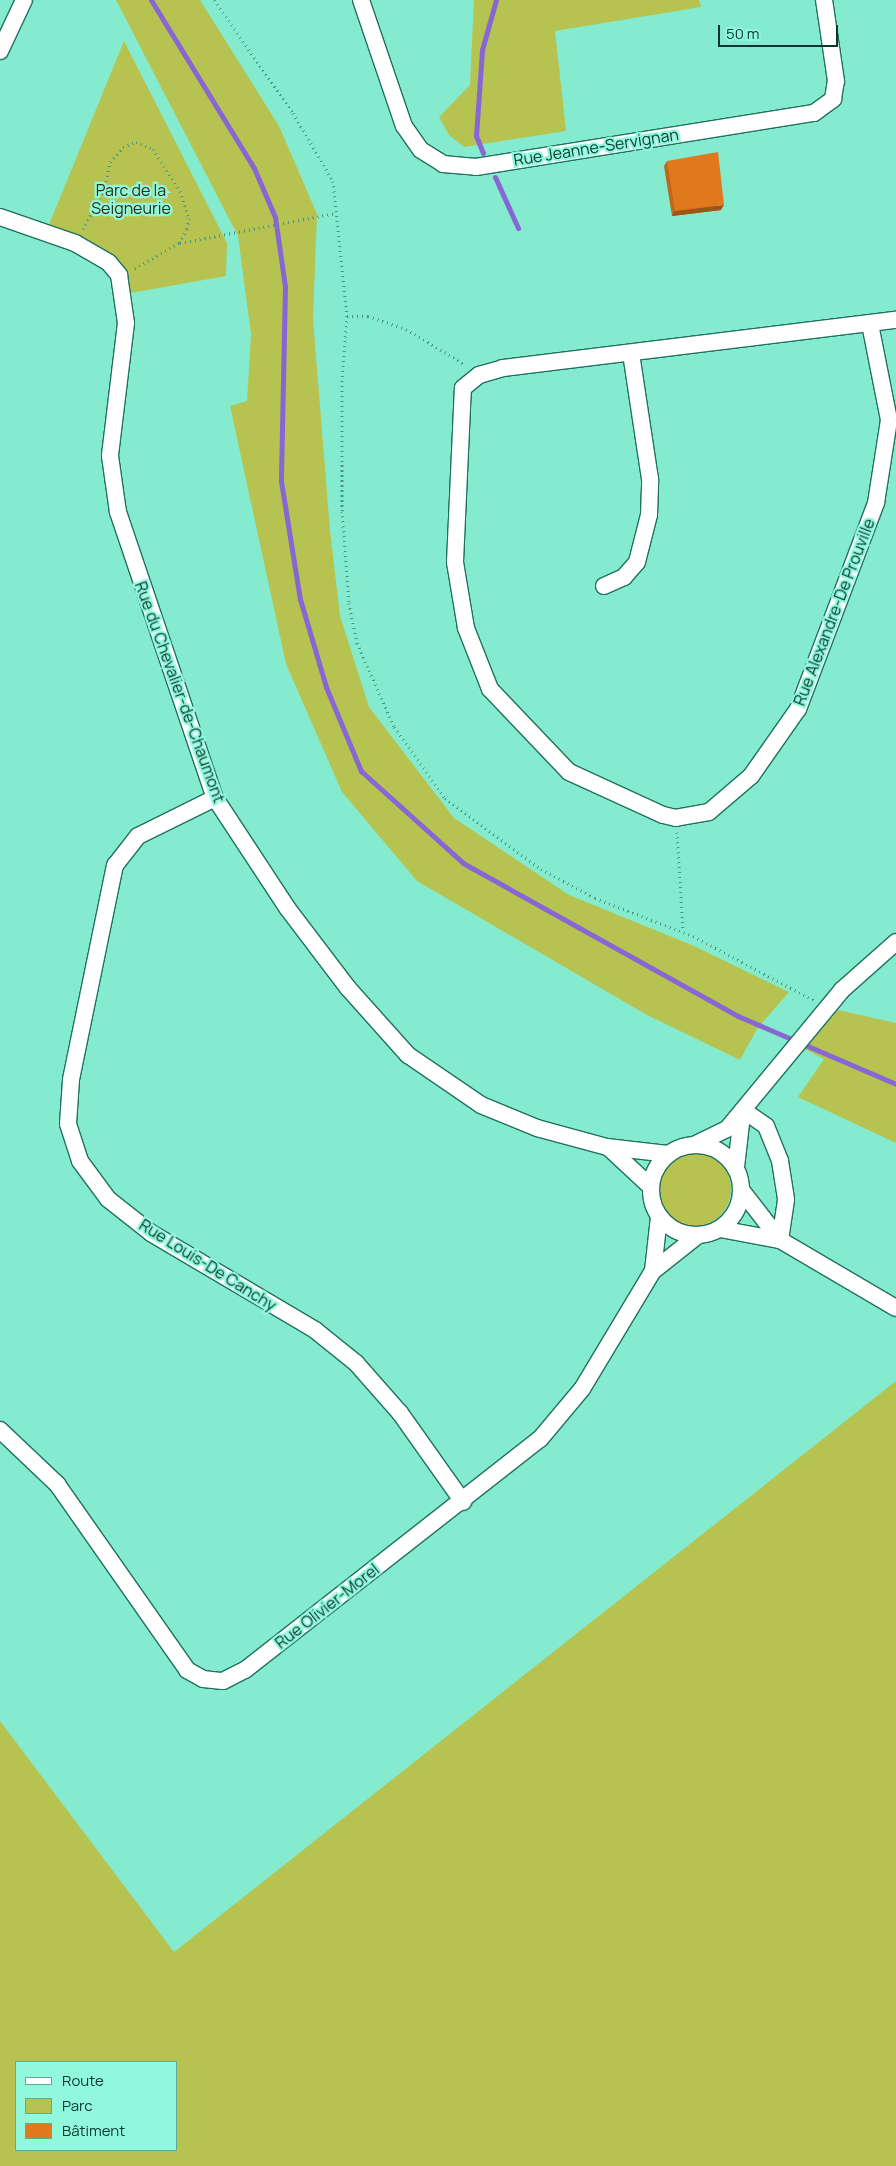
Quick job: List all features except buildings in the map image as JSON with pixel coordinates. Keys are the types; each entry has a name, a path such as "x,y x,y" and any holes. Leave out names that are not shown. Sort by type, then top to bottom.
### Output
{"street":[{"path":"0,50 24,0"},
{"name":"Rue Jeanne-Servignan","path":"362,0 374,48 404,126 421,150 443,164 476,167 814,112 833,98 836,81 824,0"},
{"path":"0,217 75,243 108,262 119,275"},
{"name":"Rue du Chevalier-de-Chaumont","path":"119,275 126,323 110,456 118,512 215,798 294,916 348,988 408,1054 481,1105 537,1128 607,1147 668,1154"},
{"path":"479,375 631,353 896,320"},
{"name":"Rue Alexandre-De Prouville","path":"479,375 464,388 455,562 466,628 490,689 569,772 616,797 676,818 709,812 751,776 798,709 876,502 889,420 870,324"},
{"path":"604,586 624,576 637,562 649,515 650,479 631,353"},
{"name":"Rue Louis-De Canchy","path":"215,798 138,836 115,866 71,1080 68,1124 80,1161 108,1199 152,1233 315,1330 356,1363 400,1413 463,1502"},
{"path":"896,942 827,1008 744,1110 720,1135 668,1154 650,1186 659,1217 675,1231 697,1236 720,1229 780,1240 896,1308"},
{"path":"744,1110 736,1167 742,1191 780,1240"},
{"path":"744,1110 766,1126 780,1161 786,1200 780,1240"},
{"path":"696,1144 723,1153 736,1167"},
{"name":"Rue du Chevalier-de-Chaumont","path":"607,1147 624,1158 650,1186"},
{"path":"720,1229 735,1213 742,1191"},
{"name":"Rue Olivier-Morel","path":"653,1271 659,1217"},
{"name":"Rue Olivier-Morel","path":"0,1430 57,1484 187,1670 212,1681 223,1681 245,1670 510,1465 564,1412 597,1367 653,1271 697,1236"}],"path":[{"path":"214,0 293,113 333,181 347,316 342,380 342,511 349,603 356,644 394,727 445,798 488,832 595,898 683,931 761,968 827,1008"},
{"path":"75,243 104,191 110,162 123,147 136,142 152,149 180,191 189,218 179,243"},
{"path":"119,275 179,243 336,212"},
{"path":"347,316 368,316 406,329 479,375"},
{"path":"676,818 683,931"}],"green space":[{"path":"116,0 200,0 279,126 317,214 313,319 330,530 340,616 369,707 454,818 569,895 694,946 789,992 757,1029 740,1060 647,1015 417,881 342,792 286,664 230,406 247,401 251,334 238,236"},
{"path":"474,0 699,0 701,7 555,31 566,131 464,147 449,135 439,117 470,85"},
{"name":"Parc de la Seigneurie","path":"124,41 227,243 226,276 125,294 119,275 46,232"},
{"path":"838,1010 896,1023 896,1143 798,1097 824,1059 805,1049"},
{"path":"686,1151 700,1151 714,1157 725,1168 731,1182 728,1204 720,1216 700,1227 686,1227 672,1221 661,1210 655,1196 655,1182 661,1168 672,1157"},
{"path":"896,1381 896,2166 0,2166 0,1721 174,1952"}],"waterway":[{"path":"151,0 254,168 275,217 285,286 281,481 300,599 326,687 361,771 463,863 738,1016 896,1084"},
{"path":"483,153 476,136 482,50 496,0"},
{"path":"495,177 518,228"}]}
